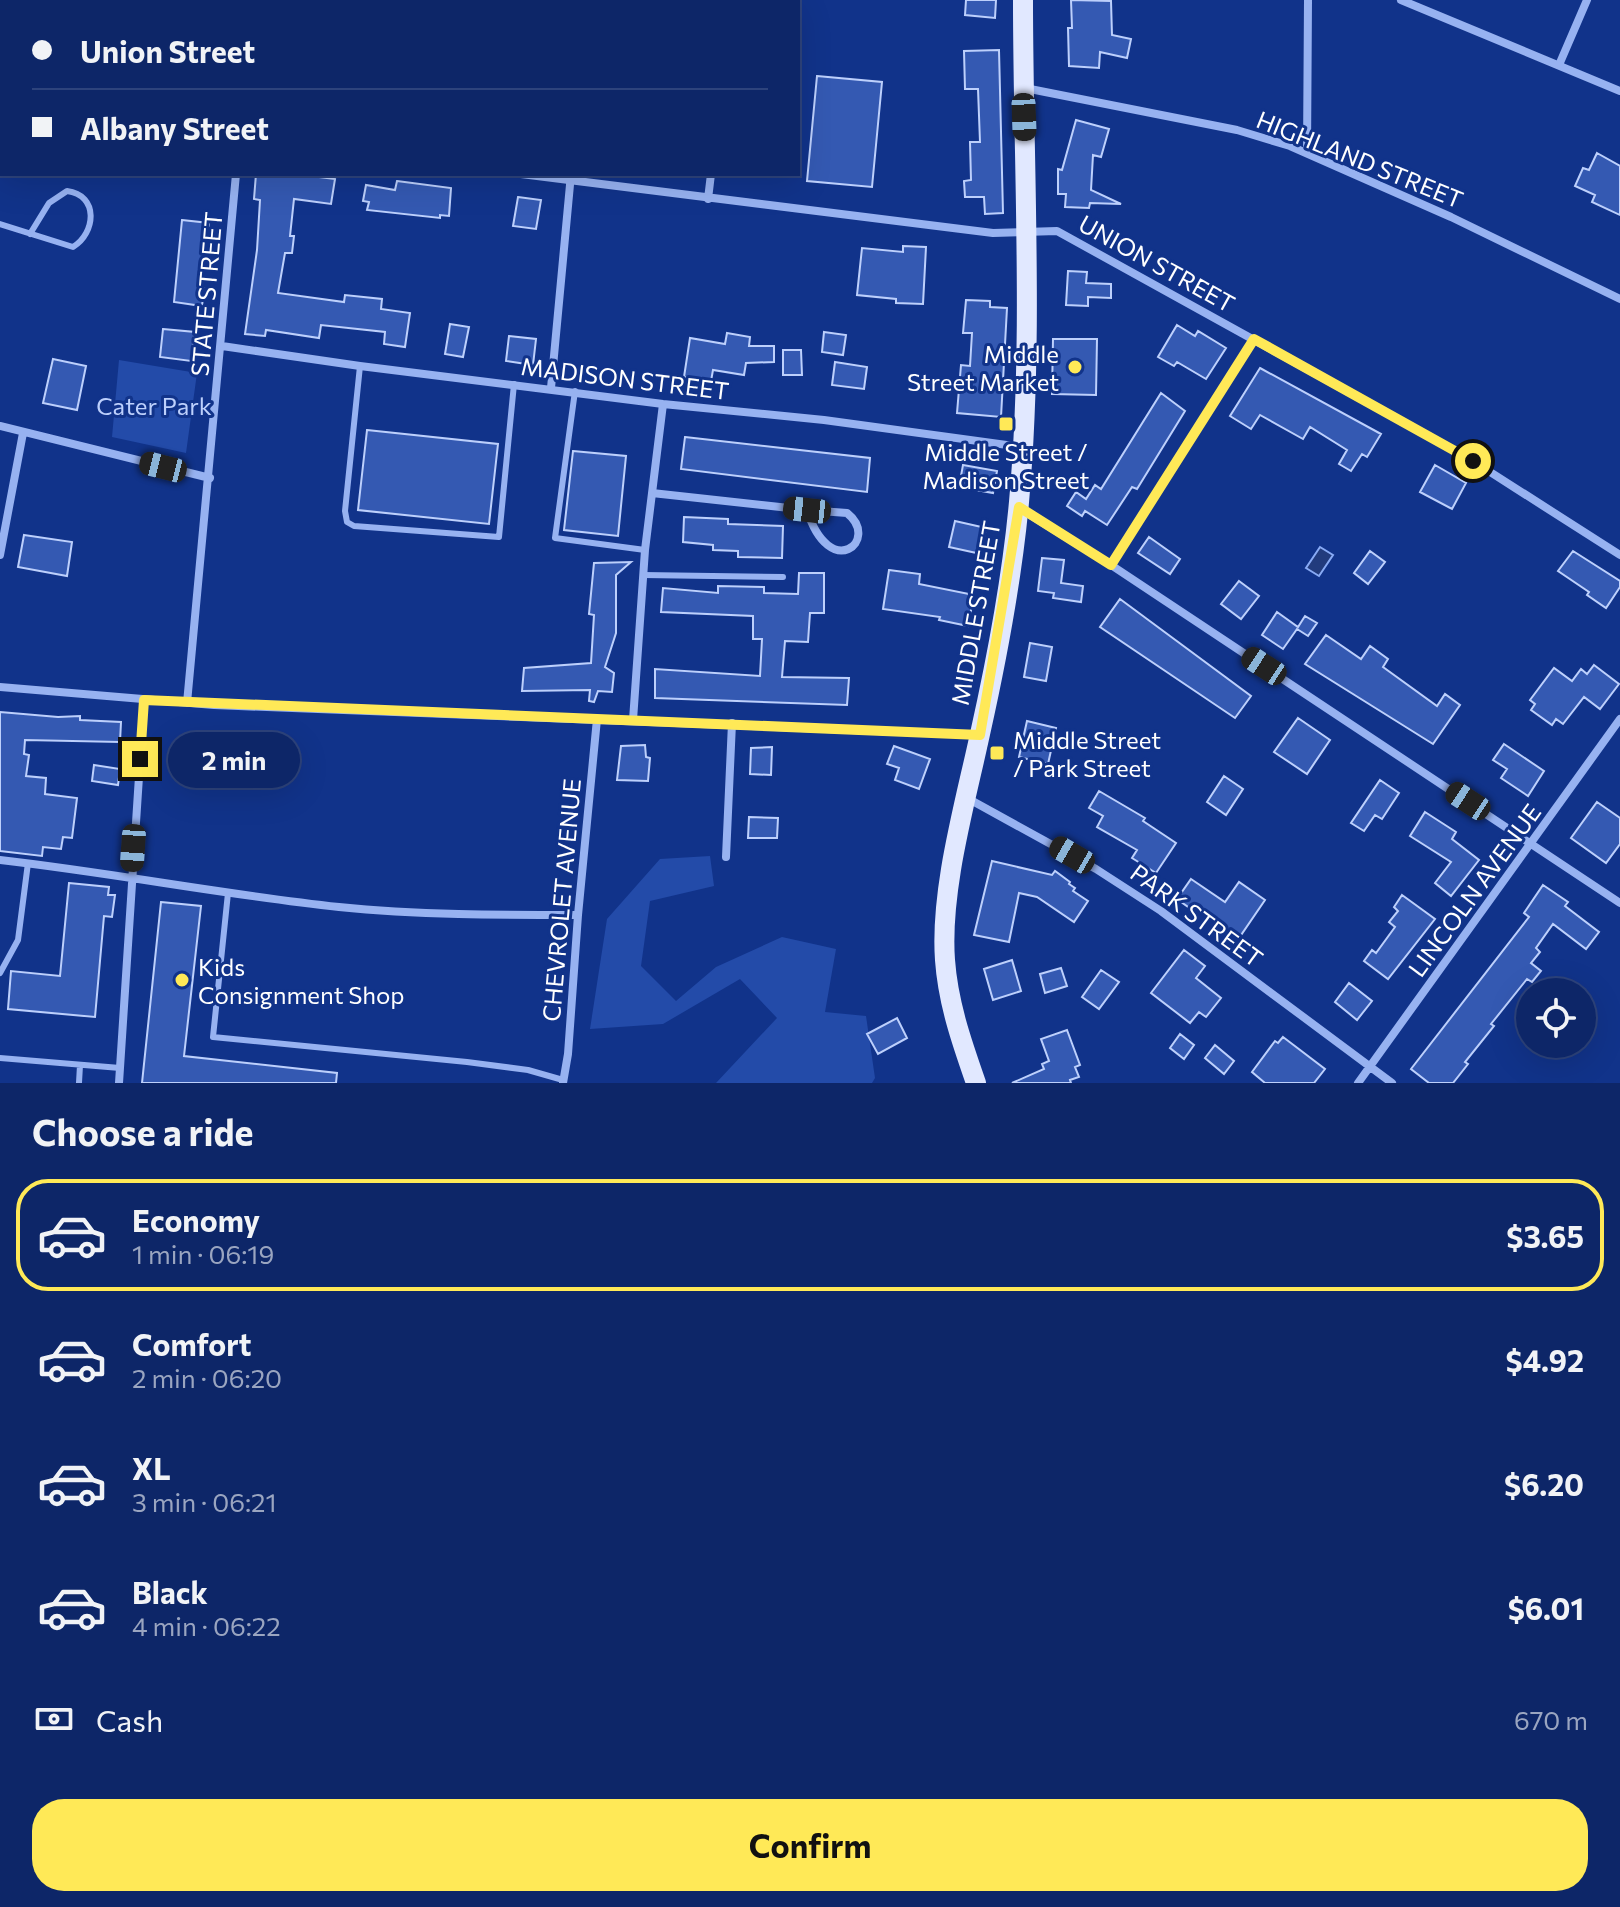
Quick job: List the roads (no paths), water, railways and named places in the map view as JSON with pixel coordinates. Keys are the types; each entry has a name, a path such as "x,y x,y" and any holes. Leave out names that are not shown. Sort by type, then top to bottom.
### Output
{"main road":[{"name":"MIDDLE STREET","path":"976,1083 956,1021 944,958 945,916 1019,507 1028,335 1023,0"}],"street":[{"path":"1307,153 1308,0"},
{"path":"1401,0 1620,91"},
{"path":"1559,65 1587,0"},
{"name":"HIGHLAND STREET","path":"1023,88 1237,130 1307,153 1451,217 1620,299"},
{"name":"STATE STREET","path":"187,703 236,176"},
{"name":"UNION STREET","path":"546,176 993,233 1057,231 1473,461 1620,555"},
{"path":"708,199 711,176"},
{"path":"551,388 571,178"},
{"path":"1111,565 1254,339"},
{"name":"MADISON STREET","path":"222,346 360,366 663,404 824,420 1024,447"},
{"path":"633,720 645,550 663,404"},
{"path":"0,426 210,478"},
{"path":"0,555 23,433"},
{"path":"652,493 847,513 859,526 854,545 847,550 829,548 813,528 807,510"},
{"path":"1019,507 1620,903"},
{"path":"0,687 187,703 980,735"},
{"path":"119,1083 144,700"},
{"name":"CHEVROLET AVENUE","path":"563,1082 597,719"},
{"name":"LINCOLN AVENUE","path":"1358,1083 1620,719"},
{"path":"726,857 732,723"},
{"name":"PARK STREET","path":"966,797 1096,869 1161,911 1392,1083"},
{"path":"0,860 343,907 578,915"}],"lane":[{"path":"0,224 30,234 73,247 82,242 88,231 90,207 84,197 67,191 49,203 30,234"},
{"path":"360,366 345,511 347,522 354,526 499,537 514,384"},
{"path":"575,391 555,538 645,550"},
{"path":"643,575 783,577"},
{"path":"0,973 18,940 28,863"},
{"path":"228,893 213,1037 467,1062 528,1070 563,1082"},
{"path":"0,1058 120,1068"},
{"path":"79,1083 80,1065"}],"place":[{"name":"Middle Street Market","path":"1075,367"},
{"name":"Middle Street / Madison Street","path":"1006,424"},
{"name":"Middle Street / Park Street","path":"997,753"},
{"name":"Kids Consignment Shop","path":"182,980"}],"park label":[{"name":"Cater Park","path":"154,405"}]}
